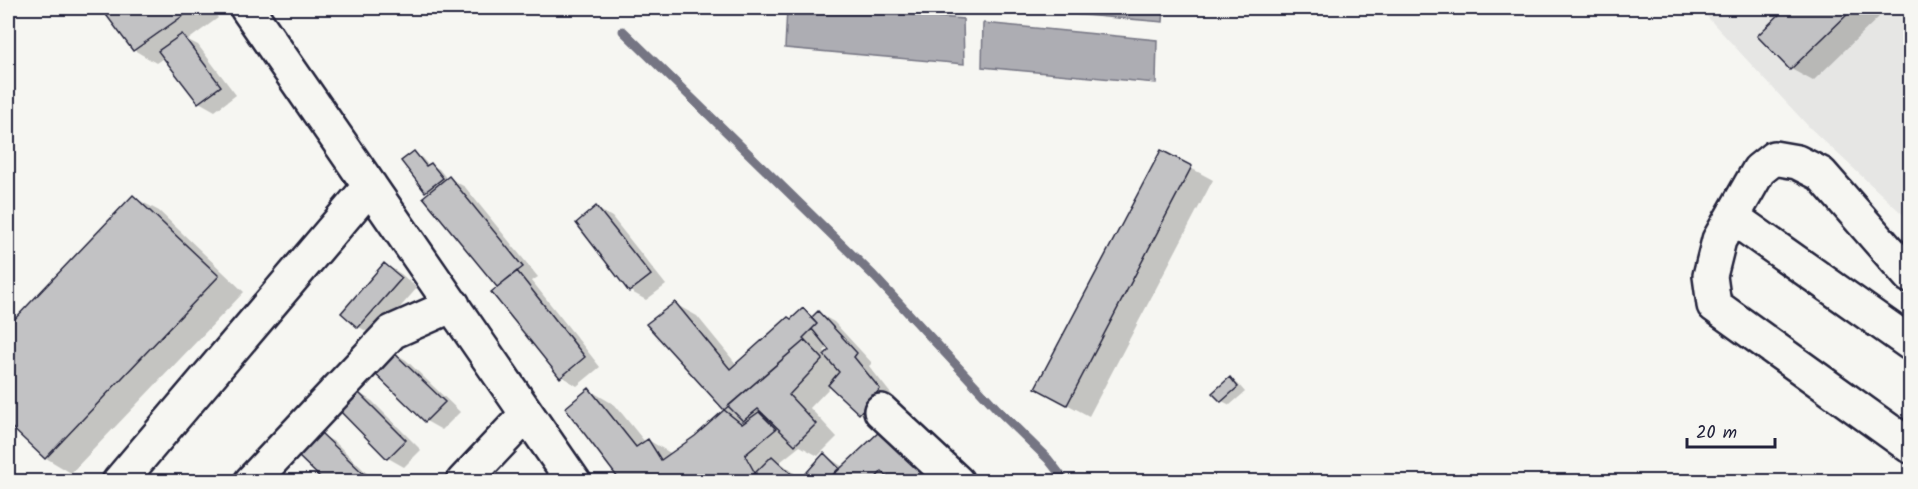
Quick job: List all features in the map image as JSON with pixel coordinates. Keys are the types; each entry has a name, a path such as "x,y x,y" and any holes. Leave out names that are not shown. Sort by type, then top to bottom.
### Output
{"street":[{"path":"247,8 574,482"},
{"path":"1911,276 1821,174 1797,162 1774,158 1759,170 1719,240 1710,276 1714,305 1911,446"},
{"path":"119,482 370,186"},
{"path":"1732,217 1911,343"},
{"path":"251,482 392,332 453,305"},
{"path":"881,411 957,482"},
{"path":"463,482 527,414"}],"shaded area":[{"path":"787,8 833,8 963,19 964,64 785,48"},
{"path":"1002,8 1164,8 1163,22"},
{"path":"1699,8 1910,8 1910,221 1809,127"},
{"path":"983,23 1157,40 1156,83 982,67"}],"building":[{"path":"101,8 194,8 133,51"},
{"path":"1786,8 1854,8 1790,70 1757,36"},
{"path":"182,34 221,86 198,103 158,51"},
{"path":"1161,150 1192,166 1067,405 1035,388"},
{"path":"414,151 426,166 431,163 443,178 425,192 401,161"},
{"path":"449,176 523,267 497,287 423,197"},
{"path":"133,195 219,276 45,459 8,424 8,326"},
{"path":"596,206 651,275 629,292 576,223"},
{"path":"384,263 402,278 358,328 341,313"},
{"path":"517,271 585,357 560,378 491,292"},
{"path":"675,302 730,369 788,317 791,319 803,308 817,324 803,338 805,340 724,410 646,324"},
{"path":"818,311 857,353 854,357 880,389 859,414 828,385 839,372 824,355 829,350 812,329 817,324 811,318"},
{"path":"805,340 823,359 789,395 816,424 795,445 758,409 743,421 728,406"},
{"path":"390,349 445,402 425,422 370,369"},
{"path":"1230,377 1238,387 1221,402 1212,393"},
{"path":"589,388 636,447 648,439 661,460 695,436 724,410 742,424 759,412 776,429 745,455 755,473 745,482 621,482 565,408"},
{"path":"355,389 406,440 387,459 337,408"},
{"path":"880,431 930,479 933,476 938,482 892,482 882,471 872,482 826,482"},
{"path":"320,432 369,479 366,482 325,482 297,455"},
{"path":"824,453 839,468 826,482 763,482 755,473 772,456 799,481"}],"waterway":[{"path":"623,31 873,275 997,409 1048,459 1066,482"}]}
